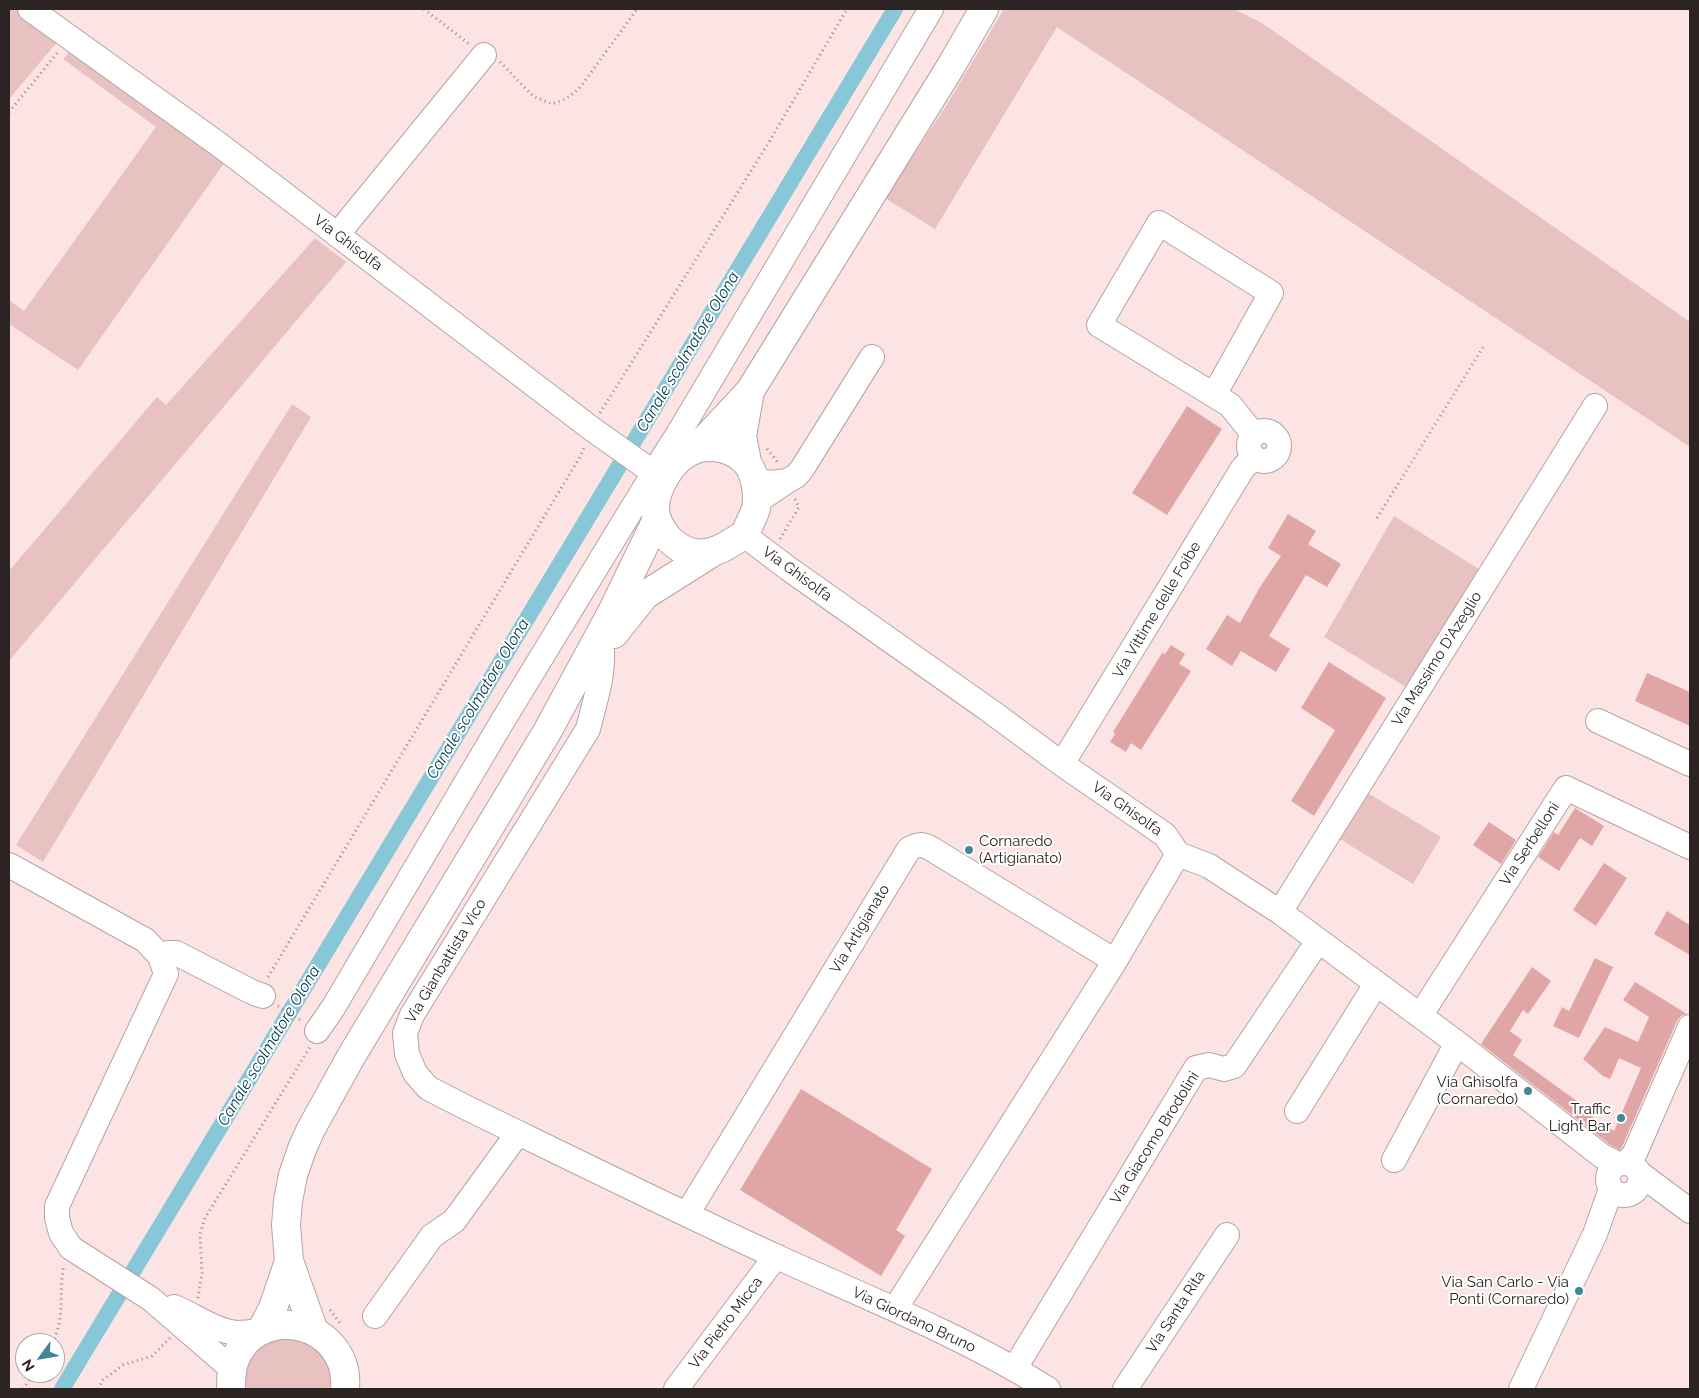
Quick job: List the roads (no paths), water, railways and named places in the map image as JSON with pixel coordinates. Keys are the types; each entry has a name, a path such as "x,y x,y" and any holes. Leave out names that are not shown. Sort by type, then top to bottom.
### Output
{"main road":[{"path":"710,554 688,551 675,545 664,534 656,519 654,474 675,464 696,449 750,391 946,74 984,9"},
{"path":"547,732 622,622 645,595 744,535 756,508 753,482 742,436 750,391"},
{"path":"696,449 715,447 732,450 753,482"},
{"path":"314,1331 289,1260 286,1225 293,1176 302,1149 352,1054 547,732 611,614 656,519"},
{"path":"261,1332 274,1308 289,1260"},
{"path":"232,1384 240,1350 248,1341 272,1327 296,1325 314,1331 331,1344 338,1353 344,1370 345,1389"}],"street":[{"name":"Via Ghisolfa","path":"30,9 221,146 600,436 654,474"},
{"path":"310,1026 333,1008 502,722 654,474 662,457 677,436 931,9"},
{"path":"338,235 484,55"},
{"path":"1159,224 1271,293 1214,395 1099,325 1159,224"},
{"path":"753,482 787,481 796,476 872,357"},
{"name":"Via Vittime delle Foibe","path":"1062,764 1244,468 1254,446 1230,405 1214,395"},
{"name":"Via Massimo D'Azeglio","path":"1280,912 1595,406"},
{"name":"Via Ghisolfa","path":"744,535 1062,764 1165,835 1178,854"},
{"name":"Via Gianbattista Vico","path":"602,652 600,680 588,729 412,1015 405,1033 407,1054 415,1073 428,1088 776,1256"},
{"path":"1598,721 1690,764"},
{"name":"Via Serbelloni","path":"1420,1016 1566,788 1690,847"},
{"name":"Via Artigianato","path":"687,1214 903,858 916,845 923,844 930,848 1115,961"},
{"path":"894,1309 1115,961 1178,854 1209,866 1280,912 1624,1171 1662,1191 1690,1210"},
{"path":"9,864 145,940 160,956 166,974 57,1206 57,1218 61,1233 71,1248 151,1299 190,1313 219,1329 237,1333 261,1332"},
{"name":"Via Giacomo Brodolini","path":"1015,1368 1196,1068 1209,1065 1224,1068 1234,1066 1318,941"},
{"path":"160,956 176,953 271,1001"},
{"path":"1297,1111 1376,984"},
{"path":"1521,1389 1690,1027"},
{"path":"1394,1160 1457,1044"},
{"path":"375,1316 432,1236 454,1221 518,1133"},
{"name":"Via Santa Rita","path":"1125,1389 1227,1235"},
{"name":"Via Giordano Bruno","path":"776,1256 894,1309 1015,1368 1048,1389"},
{"name":"Via Pietro Micca","path":"676,1389 776,1256"},
{"path":"190,1313 232,1384"}],"waterway":[{"name":"Canale scolmatore Olona","path":"62,1389 895,9"}],"place":[{"name":"Cornaredo (Artigianato)","path":"969,850"},
{"name":"Via Ghisolfa (Cornaredo)","path":"1528,1091"},
{"name":"Traffic Light Bar","path":"1621,1118"},
{"name":"Via San Carlo - Via Ponti (Cornaredo)","path":"1579,1291"}]}
